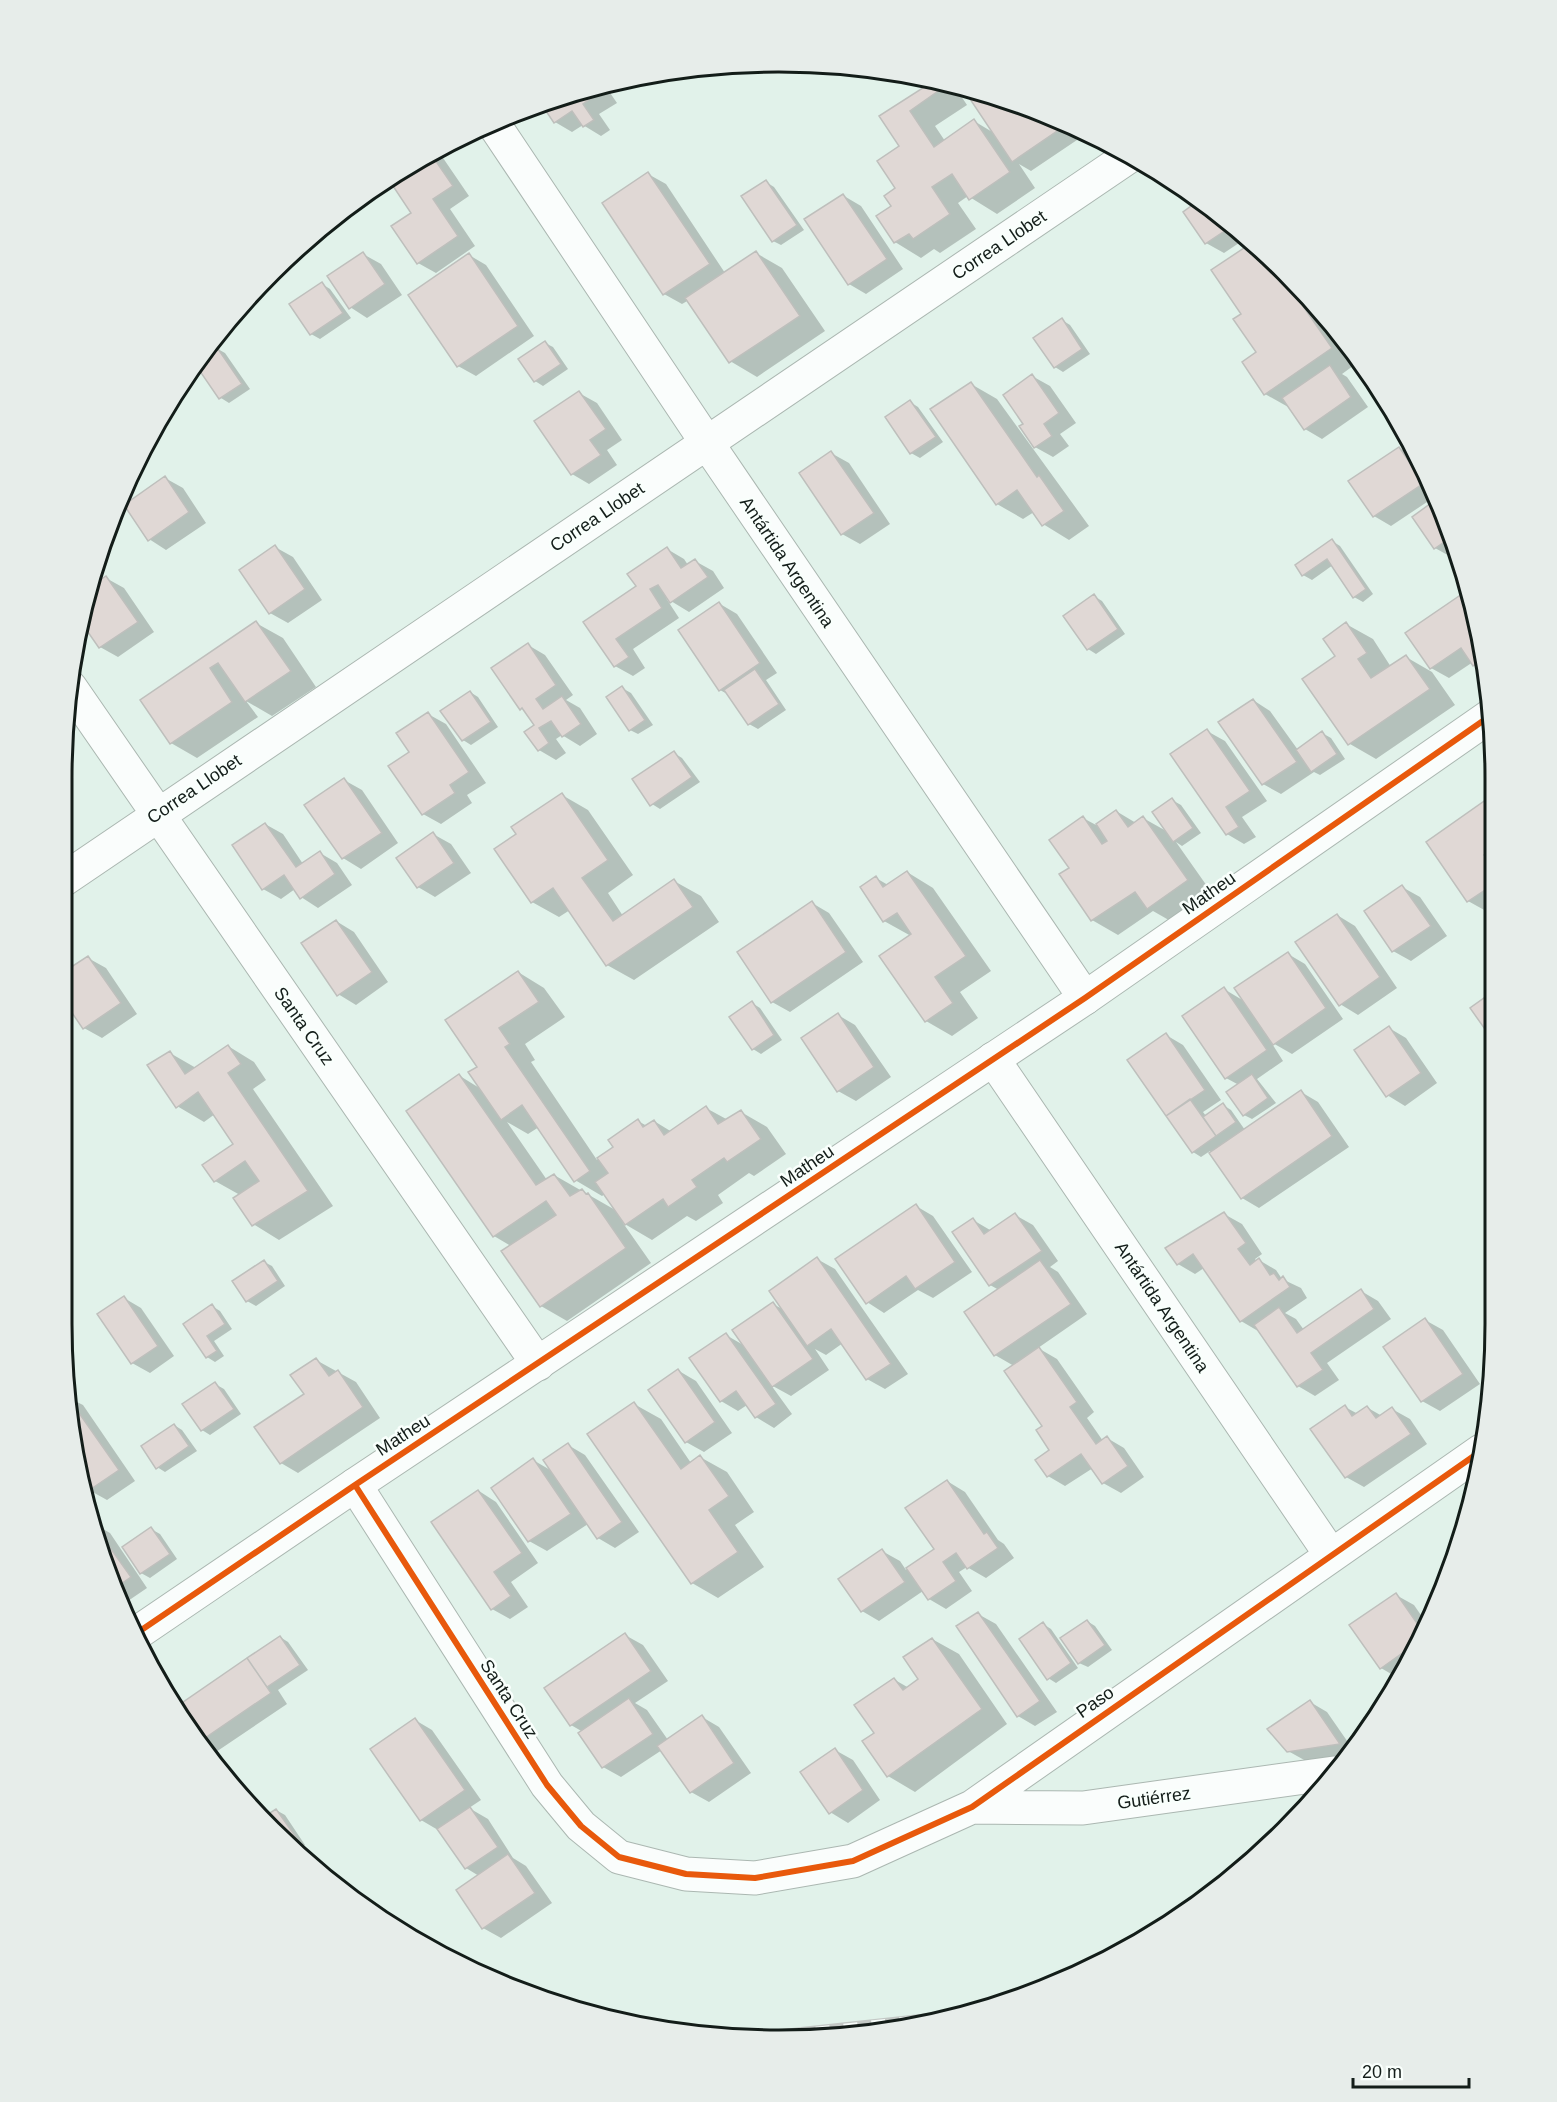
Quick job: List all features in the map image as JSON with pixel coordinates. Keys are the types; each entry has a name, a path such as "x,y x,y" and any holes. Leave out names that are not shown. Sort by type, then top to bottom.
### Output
{"street":[{"name":"Antártida Argentina","path":"498,131 706,443 1085,998"},
{"name":"Correa Llobet","path":"72,874 1122,161"},
{"name":"Santa Cruz","path":"77,697 538,1364"},
{"name":"Matheu","path":"142,1630 1085,998 1482,722"},
{"name":"Antártida Argentina","path":"993,1059 1331,1555"},
{"name":"Paso","path":"686,1874 754,1878 853,1861 972,1807 1472,1458"},
{"name":"Santa Cruz","path":"355,1485 553,1793 581,1826 619,1857 686,1874"},
{"name":"Gutiérrez","path":"972,1807 1083,1808 1322,1775"}],"building":[{"path":"923,88 938,91 910,111 934,147 974,119 1010,172 969,200 952,174 932,187 950,214 913,239 909,234 894,243 876,216 891,206 884,196 895,188 877,161 899,146 879,116"},
{"path":"593,97 583,104 594,120 583,127 572,111 554,123 546,111"},
{"path":"970,99 1006,109 1058,130 1012,162"},
{"path":"436,161 453,186 433,199 458,236 417,264 391,226 411,213 393,186"},
{"path":"648,172 710,264 663,295 602,203"},
{"path":"766,180 797,225 772,242 741,196"},
{"path":"843,194 887,259 848,285 804,219"},
{"path":"1192,206 1225,231 1205,244 1183,212"},
{"path":"1245,248 1302,304 1332,348 1264,395 1242,362 1256,352 1233,319 1241,314 1211,270"},
{"path":"756,251 800,316 729,363 685,298"},
{"path":"363,252 385,284 349,309 327,276"},
{"path":"469,253 518,326 457,367 408,295"},
{"path":"322,282 343,313 310,335 289,304"},
{"path":"1062,318 1082,349 1054,368 1033,338"},
{"path":"545,341 561,364 534,382 518,359"},
{"path":"218,348 242,384 219,399 201,372"},
{"path":"1330,365 1351,397 1304,430 1282,398"},
{"path":"1032,374 1059,413 1044,424 1052,436 1034,448 1019,426 1023,424 1003,395"},
{"path":"971,382 1037,477 1039,475 1064,511 1042,526 1017,490 996,505 930,409"},
{"path":"579,391 606,429 590,440 601,455 571,475 534,421"},
{"path":"910,400 936,437 910,454 885,417"},
{"path":"1399,447 1411,465 1421,485 1373,517 1348,481"},
{"path":"831,451 874,513 841,535 799,473"},
{"path":"165,476 189,512 148,541 126,508 129,502"},
{"path":"1429,504 1444,542 1434,549 1412,517"},
{"path":"1332,539 1366,589 1353,598 1327,559 1302,576 1295,565"},
{"path":"275,545 305,589 269,614 239,570"},
{"path":"667,547 681,568 695,559 708,577 670,603 658,585 650,589 662,608 616,639 629,657 614,667 583,622 636,586 627,574"},
{"path":"106,576 138,622 99,648 88,632 101,579"},
{"path":"1094,594 1118,629 1087,650 1063,616"},
{"path":"1461,595 1475,665 1473,666 1461,648 1430,669 1405,633"},
{"path":"719,602 760,663 719,691 678,630"},
{"path":"256,621 291,671 245,702 218,663 210,668 232,702 170,744 140,700"},
{"path":"1346,622 1367,653 1358,659 1371,678 1406,655 1430,689 1348,745 1302,679 1335,656 1323,639"},
{"path":"528,643 556,685 536,699 543,709 562,696 581,724 562,737 551,721 539,728 549,743 538,751 524,732 534,725 522,708 520,710 491,668"},
{"path":"755,669 779,704 748,725 724,690"},
{"path":"622,686 645,720 629,731 606,697"},
{"path":"470,691 491,722 462,741 440,711"},
{"path":"1253,699 1297,762 1262,785 1218,722"},
{"path":"428,712 469,772 450,785 455,793 422,815 388,766 409,752 396,733"},
{"path":"1207,729 1250,791 1226,807 1239,827 1226,835 1170,754"},
{"path":"1322,731 1337,754 1311,772 1296,750"},
{"path":"674,751 692,777 650,806 632,779"},
{"path":"344,778 382,833 342,859 304,805"},
{"path":"562,793 608,860 582,878 613,921 674,879 693,907 606,966 553,888 531,903 494,849 516,834 511,827"},
{"path":"1172,798 1193,828 1173,842 1152,812"},
{"path":"1485,801 1485,890 1467,902 1426,842"},
{"path":"1116,810 1128,827 1143,816 1188,880 1147,909 1135,892 1091,921 1059,874 1069,868 1049,840 1083,816 1102,844 1107,841 1096,824"},
{"path":"265,823 296,867 320,851 335,874 300,899 284,875 262,890 232,845"},
{"path":"433,832 454,863 417,888 396,858"},
{"path":"907,871 966,956 935,977 953,1003 925,1022 879,956 911,934 897,913 883,922 860,887 876,876 883,887"},
{"path":"1402,885 1431,926 1392,952 1364,911"},
{"path":"812,901 846,952 771,1003 737,952"},
{"path":"1337,914 1380,977 1339,1006 1295,942"},
{"path":"336,920 372,972 337,996 301,943"},
{"path":"1288,952 1326,1008 1273,1045 1234,988"},
{"path":"88,956 121,1003 83,1029 72,1013 72,966"},
{"path":"518,971 539,1002 499,1028 510,1044 505,1047 590,1171 574,1182 522,1105 501,1120 468,1072 477,1067 445,1020"},
{"path":"1224,987 1267,1050 1225,1079 1182,1016"},
{"path":"1485,997 1485,1029 1470,1008"},
{"path":"752,1001 774,1035 752,1050 729,1017"},
{"path":"838,1013 874,1067 837,1092 801,1038"},
{"path":"1389,1026 1421,1073 1386,1097 1354,1050"},
{"path":"1166,1033 1205,1090 1166,1116 1127,1060"},
{"path":"228,1045 241,1064 228,1073 308,1191 252,1226 233,1198 259,1181 245,1161 214,1182 202,1165 233,1144 198,1092 176,1108 147,1065 170,1051 185,1074"},
{"path":"459,1074 536,1185 554,1174 570,1196 582,1189 586,1194 588,1193 626,1248 540,1307 501,1251 556,1215 546,1201 493,1237 406,1111"},
{"path":"1252,1074 1268,1098 1243,1116 1226,1092"},
{"path":"1301,1090 1332,1136 1241,1199 1209,1153"},
{"path":"1190,1099 1216,1136 1192,1153 1166,1116"},
{"path":"1223,1103 1236,1122 1216,1136 1203,1117"},
{"path":"706,1106 718,1124 741,1110 761,1139 727,1162 724,1158 692,1180 697,1187 668,1207 663,1199 625,1225 595,1182 608,1173 597,1158 613,1147 608,1140 638,1119 643,1127 654,1120 664,1135"},
{"path":"916,1204 955,1262 915,1289 906,1276 866,1304 835,1259"},
{"path":"1224,1212 1246,1243 1238,1249 1250,1265 1259,1258 1270,1275 1274,1273 1279,1280 1283,1276 1290,1287 1240,1322 1193,1254 1177,1265 1165,1248"},
{"path":"1015,1213 1042,1251 989,1286 952,1232 973,1218 984,1234"},
{"path":"817,1257 891,1364 866,1380 831,1329 807,1346 769,1291"},
{"path":"264,1260 278,1281 246,1302 232,1281"},
{"path":"1040,1260 1071,1304 994,1356 964,1312"},
{"path":"1361,1289 1374,1309 1311,1353 1323,1370 1297,1387 1254,1325 1279,1307 1297,1333"},
{"path":"124,1296 158,1346 131,1364 97,1314"},
{"path":"773,1302 813,1359 772,1387 732,1330"},
{"path":"212,1304 225,1324 207,1336 217,1351 206,1358 183,1324"},
{"path":"1425,1318 1463,1374 1421,1402 1383,1347"},
{"path":"726,1333 776,1404 755,1418 736,1391 720,1402 689,1358"},
{"path":"1039,1347 1077,1402 1070,1407 1096,1444 1107,1436 1128,1466 1102,1484 1081,1454 1047,1477 1035,1460 1049,1450 1036,1430 1042,1426 1004,1371"},
{"path":"316,1358 329,1376 338,1370 363,1407 280,1464 254,1427 304,1394 290,1375"},
{"path":"678,1369 715,1422 685,1443 648,1390"},
{"path":"215,1382 234,1409 201,1431 182,1404"},
{"path":"634,1402 681,1469 700,1455 729,1496 709,1510 738,1552 691,1584 587,1434"},
{"path":"1345,1405 1352,1416 1367,1406 1376,1418 1392,1407 1411,1434 1345,1478 1310,1429"},
{"path":"78,1411 119,1470 92,1488"},
{"path":"174,1424 189,1446 156,1469 141,1446"},
{"path":"568,1443 622,1522 597,1539 543,1460"},
{"path":"533,1458 571,1514 528,1542 491,1488"},
{"path":"947,1480 984,1534 987,1532 998,1548 967,1569 956,1553 943,1562 956,1581 928,1600 906,1568 934,1549 905,1508"},
{"path":"478,1490 522,1553 494,1572 511,1596 491,1610 431,1522"},
{"path":"151,1527 170,1554 140,1574 122,1547"},
{"path":"107,1543 131,1577 122,1583"},
{"path":"882,1549 905,1582 861,1612 838,1579"},
{"path":"1396,1593 1417,1624 1403,1652 1380,1669 1349,1625"},
{"path":"978,1612 1040,1701 1017,1717 956,1626"},
{"path":"1087,1620 1105,1645 1078,1664 1060,1638"},
{"path":"1043,1622 1071,1663 1047,1680 1019,1639"},
{"path":"625,1633 651,1671 570,1726 544,1688"},
{"path":"280,1636 300,1665 267,1687 247,1658"},
{"path":"932,1638 982,1709 887,1777 862,1741 874,1733 854,1705 894,1678 903,1690 918,1679 903,1657"},
{"path":"247,1658 271,1693 206,1737 183,1702"},
{"path":"629,1698 653,1734 602,1768 578,1733"},
{"path":"1310,1700 1340,1744 1287,1752 1267,1729"},
{"path":"702,1715 734,1763 690,1793 657,1746"},
{"path":"415,1718 465,1790 420,1821 370,1749"},
{"path":"835,1748 863,1790 829,1814 800,1772"},
{"path":"470,1807 498,1847 465,1869 437,1829"},
{"path":"276,1809 298,1840 279,1823 270,1813"},
{"path":"508,1854 535,1893 482,1929 456,1890"}],"railway":[{"path":"824,2028 887,2021"}],"cycle path":[{"path":"142,1630 1085,998 1482,722"},
{"path":"355,1485 547,1785 581,1826 619,1857 686,1874 755,1878 853,1861 972,1807 1472,1458"}]}
